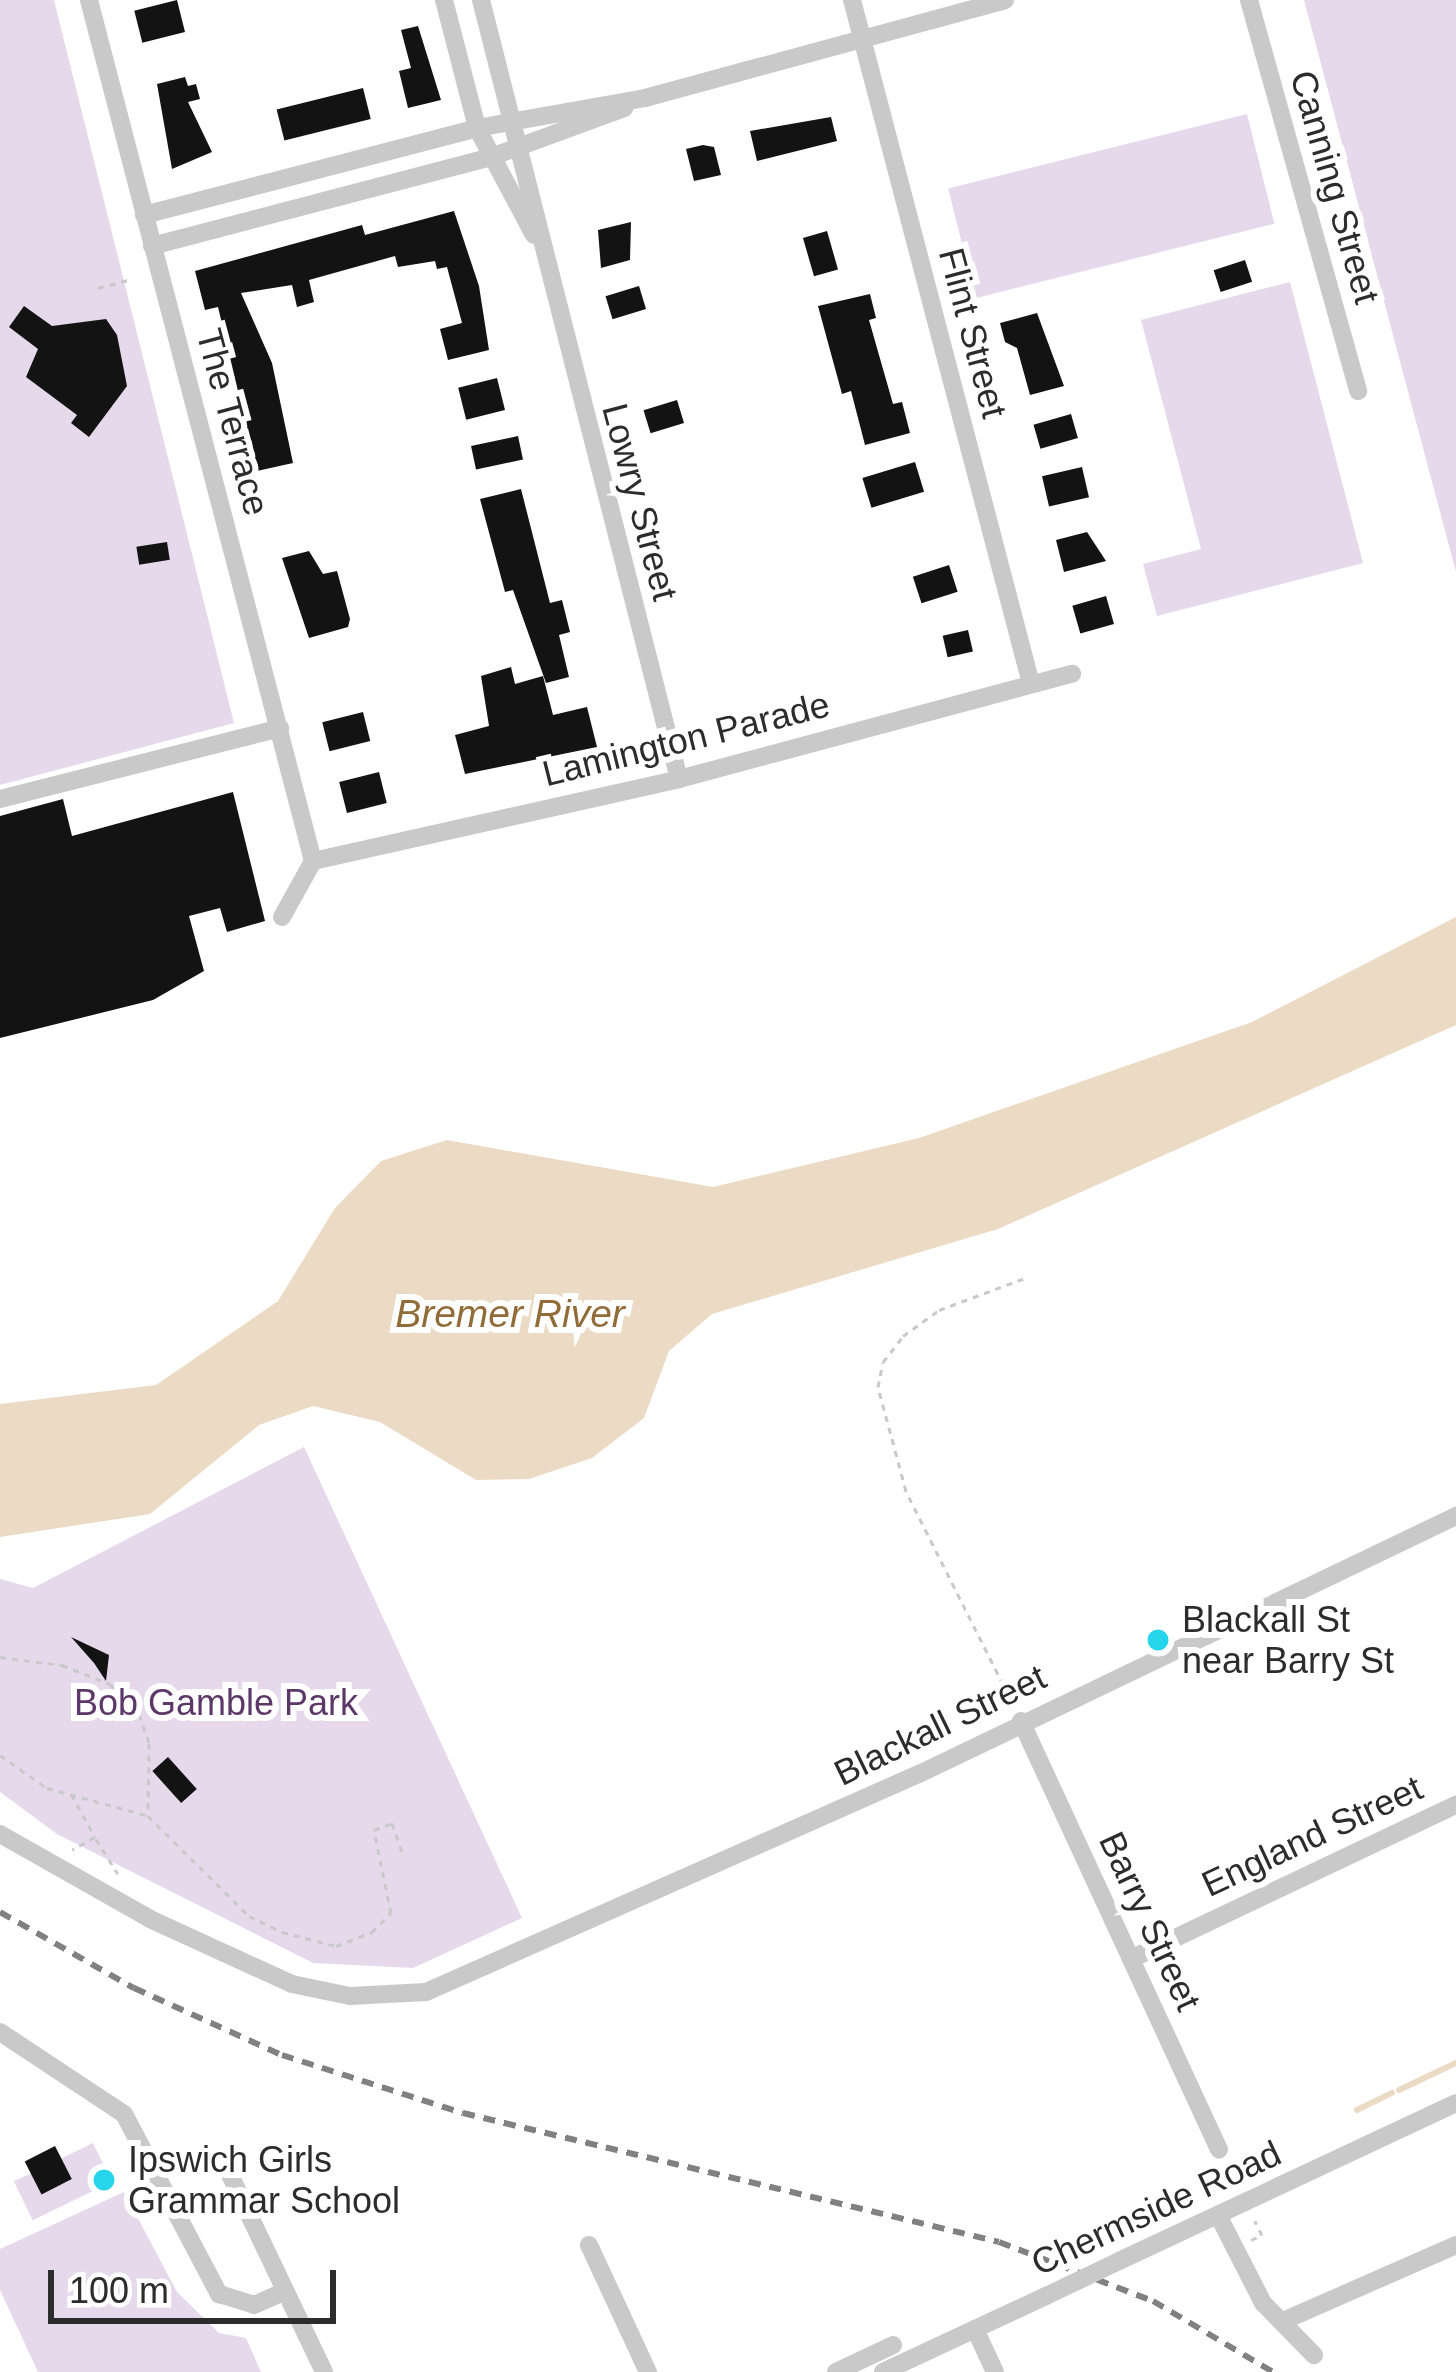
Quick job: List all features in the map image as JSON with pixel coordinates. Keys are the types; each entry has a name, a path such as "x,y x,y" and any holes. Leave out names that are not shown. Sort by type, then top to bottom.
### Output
{"street":[{"name":"The Terrace","path":"89,0 313,861"},
{"name":"Lowry Street","path":"444,0 477,128 538,243"},
{"name":"Lowry Street","path":"481,0 538,243 679,778"},
{"name":"Flint Street","path":"852,0 1031,684"},
{"path":"144,215 477,128 645,98 1005,0"},
{"name":"Canning Street","path":"1249,0 1358,391"},
{"path":"152,246 490,157 645,98"},
{"path":"419,143 428,175"},
{"path":"196,201 204,232"},
{"name":"Lamington Parade","path":"313,861 679,778 1072,674"},
{"path":"0,799 280,728"},
{"path":"282,917 313,861"},
{"name":"Blackall Street","path":"0,1834 150,1919 292,1984 377,1998 449,1984 1456,1516"},
{"name":"Barry Street","path":"1022,1721 1219,2149"},
{"name":"England Street","path":"1131,1959 1456,1805"},
{"path":"0,2032 118,2108 219,2294 254,2305 285,2291"},
{"name":"Chermside Road","path":"883,2372 1456,2103"},
{"path":"222,2158 324,2372"},
{"path":"1218,2216 1262,2303 1314,2355"},
{"path":"589,2245 648,2372"},
{"path":"1283,2321 1456,2245"},
{"path":"975,2330 995,2372"},
{"path":"836,2372 893,2345"}],"path":[{"path":"98,288 130,279"},
{"path":"1022,1721 906,1490 878,1387 883,1362 903,1336 940,1310 1025,1278"},
{"path":"0,1658 62,1665 110,1684 139,1714 148,1743 148,1816"},
{"path":"0,1755 46,1788 148,1816 249,1916 313,1945 352,1942 391,1913 374,1830 392,1823 404,1857"},
{"path":"71,1794 118,1874"},
{"path":"72,1850 95,1838"},
{"path":"1219,2149 1239,2189"},
{"path":"1231,2172 1243,2160 1291,2164"},
{"path":"1250,2241 1262,2235 1255,2221"}],"green space":[{"path":"0,0 54,0 234,723 0,785"},
{"path":"1304,0 1456,0 1456,572"},
{"path":"1247,114 1274,224 975,298 948,189"},
{"path":"1290,282 1363,563 1157,616 1143,564 1201,549 1141,320"},
{"name":"Bob Gamble Park","path":"304,1447 522,1918 413,1968 313,1963 57,1834 0,1792 0,1579 33,1588"},
{"path":"93,2143 112,2182 33,2220 14,2182"},
{"path":"124,2192 177,2292 219,2333 246,2338 261,2372 38,2372 0,2290 0,2249"}],"water":[{"name":"Bremer River","path":"1456,917 1456,1025 998,1229 712,1314 669,1351 644,1418 592,1458 529,1479 476,1480 380,1422 313,1406 259,1425 150,1514 0,1537 0,1404 156,1385 278,1301 335,1208 381,1161 447,1140 713,1187 919,1138 1252,1022"}],"building":[{"path":"177,0 185,32 142,43 134,11"},
{"path":"418,26 441,100 408,108 399,71 411,68 401,30"},
{"path":"185,77 188,86 196,84 200,99 188,102 212,152 172,169 157,84"},
{"path":"363,88 371,119 284,141 277,110"},
{"path":"831,117 837,141 757,161 750,131"},
{"path":"714,147 721,175 694,181 686,149"},
{"path":"454,211 479,286 489,350 448,360 440,329 462,323 447,267 437,269 435,261 398,267 395,256 309,280 314,302 297,307 292,285 241,293 272,363 293,463 257,471 218,307 205,310 195,271 362,225 365,235"},
{"path":"631,222 630,260 601,268 598,230"},
{"path":"827,231 838,269 814,276 803,238"},
{"path":"1245,260 1252,282 1221,292 1214,270"},
{"path":"639,286 646,309 613,319 606,296"},
{"path":"870,294 876,318 869,320 893,404 902,402 910,433 865,445 851,391 842,394 818,306"},
{"path":"24,306 52,326 106,319 117,335 127,386 89,437 71,423 77,415 26,377 38,349 9,327"},
{"path":"1037,313 1064,386 1030,395 1017,348 1005,342 1000,323"},
{"path":"497,378 505,410 466,420 458,388"},
{"path":"677,400 684,423 651,433 644,410"},
{"path":"1071,414 1078,438 1040,449 1034,425"},
{"path":"518,436 523,459 476,469 471,446"},
{"path":"915,462 924,492 871,508 862,478"},
{"path":"1082,467 1089,497 1049,506 1042,476"},
{"path":"521,489 550,603 562,600 570,632 559,635 569,677 546,683 513,590 505,592 480,499"},
{"path":"1087,532 1106,561 1064,572 1056,540"},
{"path":"167,542 170,560 139,565 136,547"},
{"path":"309,551 323,574 337,571 350,619 348,627 309,638 282,558"},
{"path":"949,565 958,592 922,603 913,577"},
{"path":"1106,596 1114,624 1080,634 1072,606"},
{"path":"968,630 973,651 948,657 943,636"},
{"path":"511,667 515,684 543,676 553,715 587,707 597,747 465,774 455,735 489,726 481,676"},
{"path":"363,712 370,741 330,751 322,722"},
{"path":"379,772 387,803 347,813 339,782"},
{"path":"233,792 265,921 227,932 220,908 189,916 204,971 153,1000 0,1038 0,816 63,799 72,836"},
{"path":"71,1637 109,1655 106,1681 94,1663"},
{"path":"168,1757 197,1789 181,1803 152,1771"},
{"path":"55,2146 72,2179 42,2194 25,2161"}],"waterway":[{"path":"1399,2090 1456,2063"},
{"path":"1357,2110 1392,2093"}],"railway":[{"path":"0,1912 134,1988 282,2055 463,2113 999,2242 1153,2301 1273,2372"}],"place":[{"name":"Blackall St near Barry St","path":"1158,1640"},
{"name":"Ipswich Girls Grammar School","path":"104,2180"}]}
